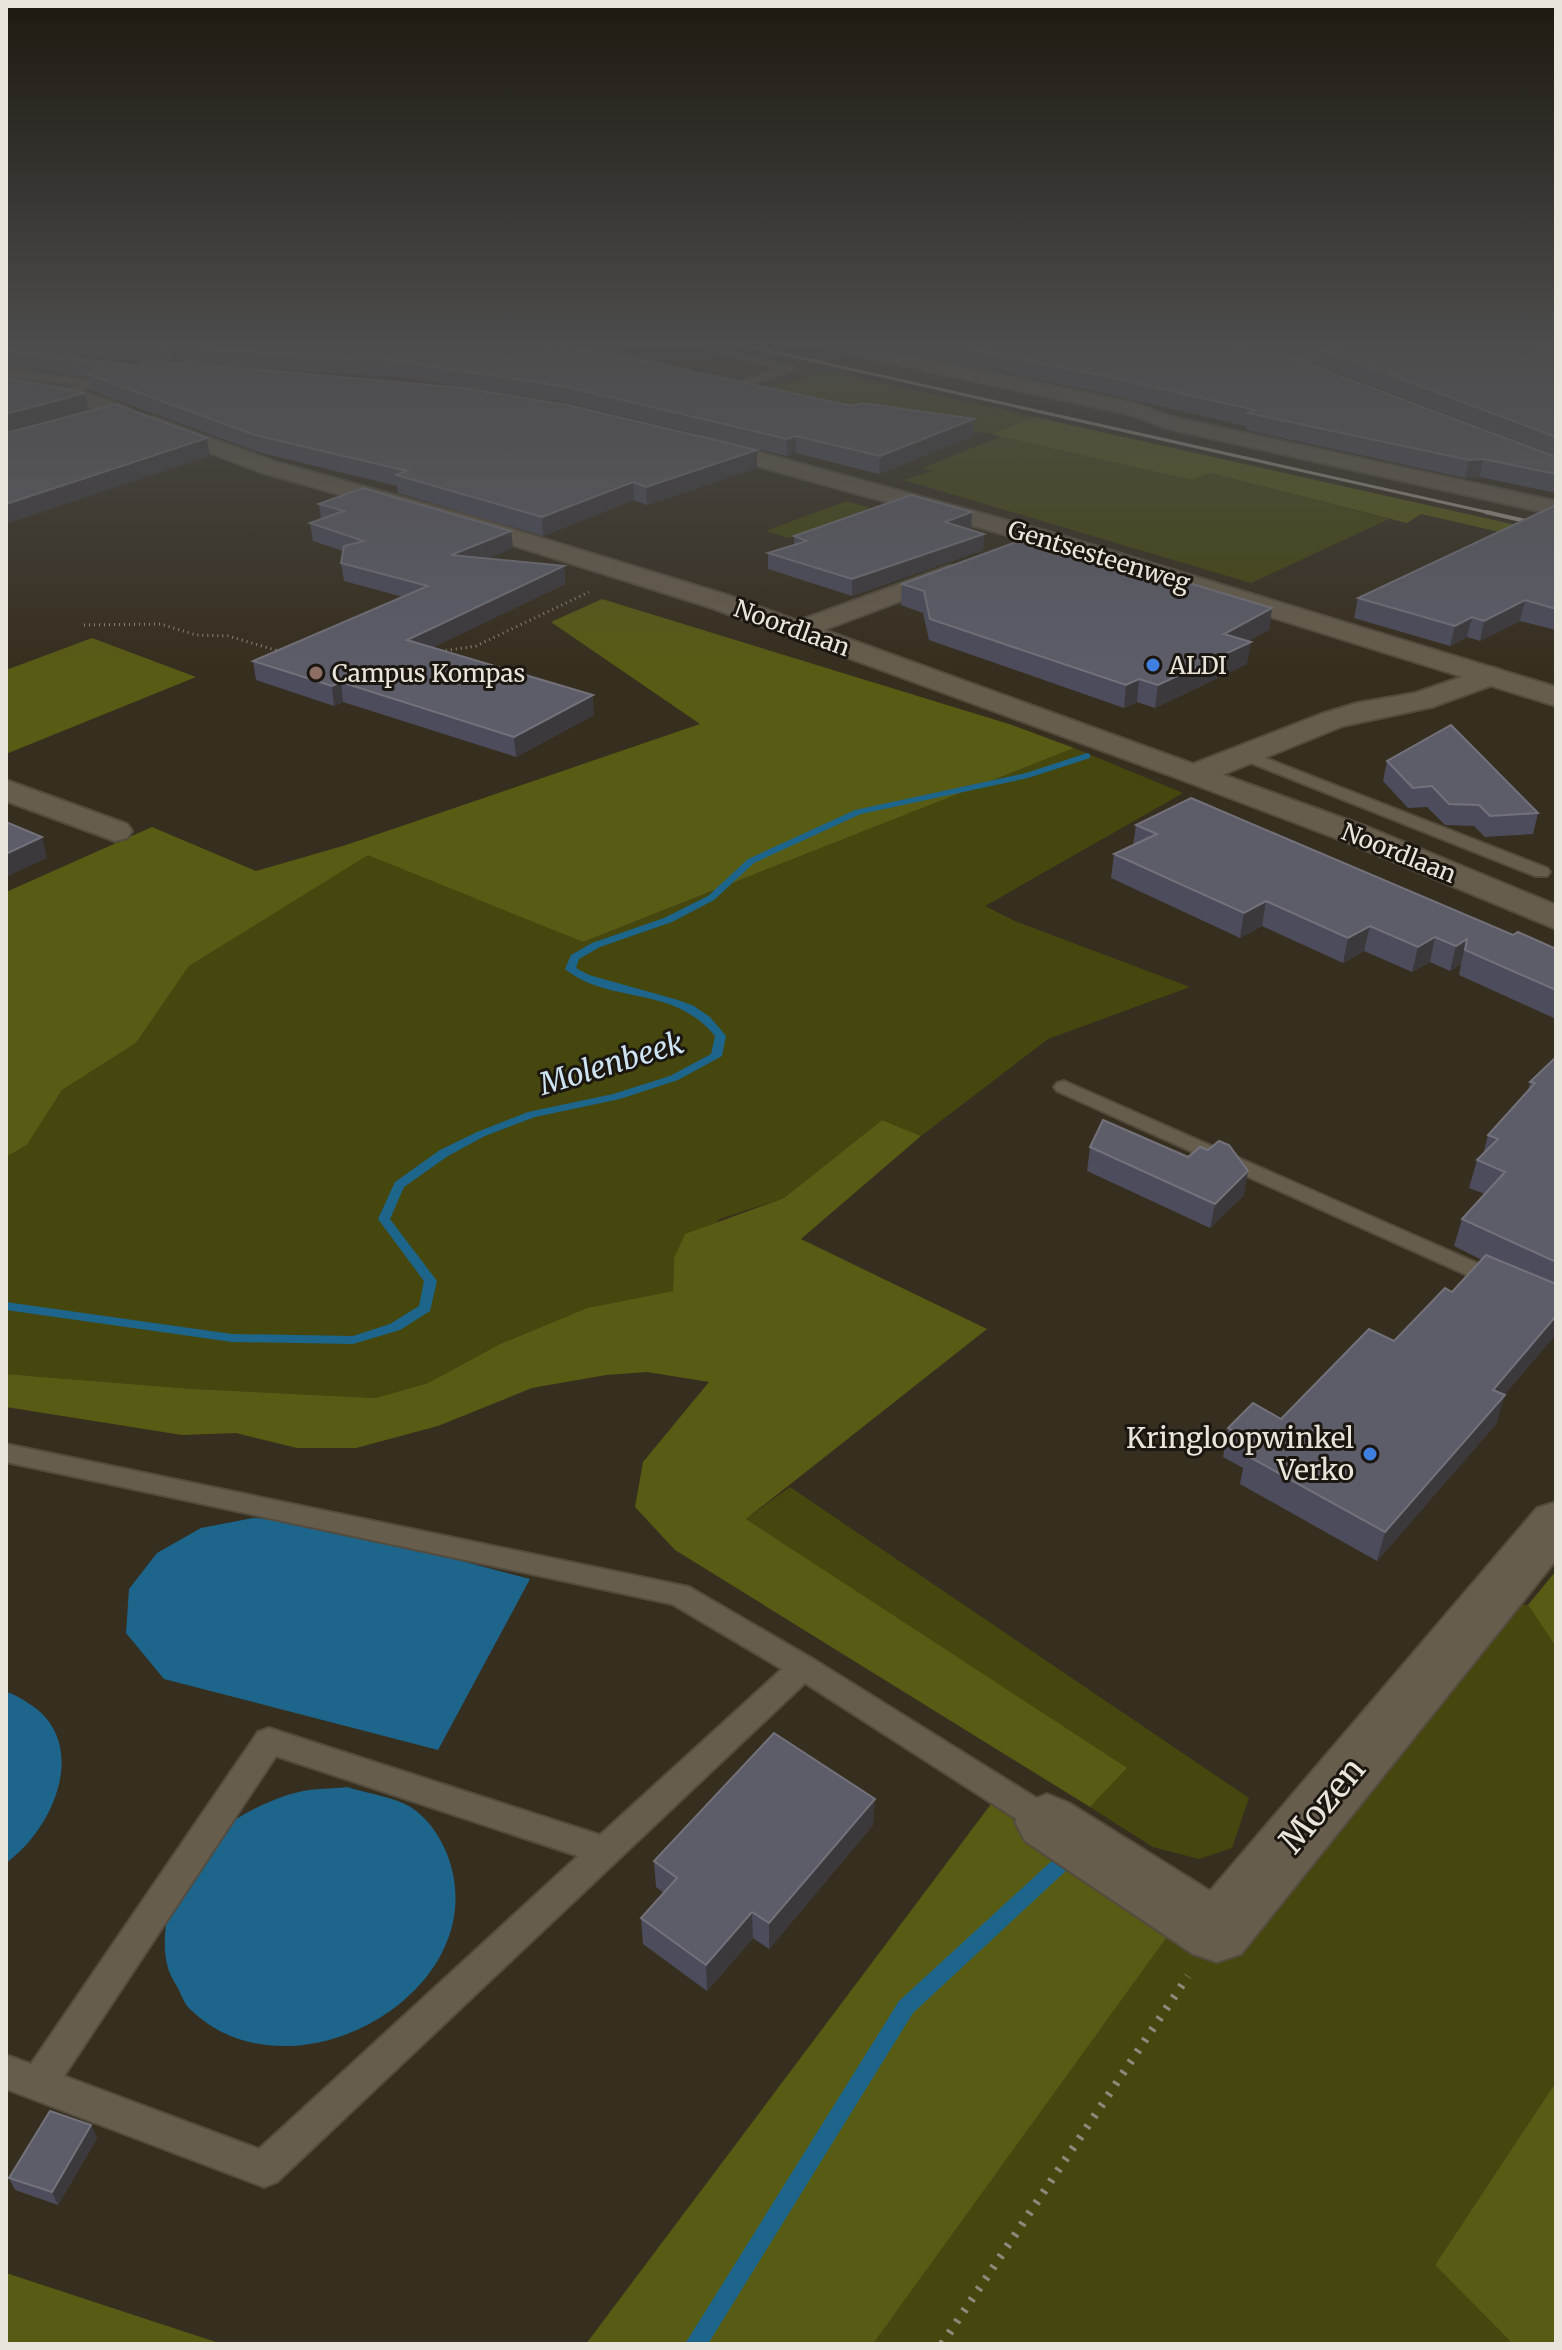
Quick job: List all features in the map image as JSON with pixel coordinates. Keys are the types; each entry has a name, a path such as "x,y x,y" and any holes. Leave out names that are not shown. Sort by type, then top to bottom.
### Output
{"street":[{"name":"Noordlaan","path":"234,453 268,467 629,574 812,634 1358,835 1556,918"},
{"name":"Gentsesteenweg","path":"737,453 1056,542 1556,697"},
{"path":"1305,453 1556,508"},
{"path":"1470,489 1489,481 1530,480"},
{"path":"1014,558 1056,542"},
{"path":"812,634 978,572"},
{"path":"1196,774 1357,712 1421,701 1491,676"},
{"path":"6,790 115,831"},
{"name":"Mozen","path":"1217,1932 1556,1522"},
{"path":"1047,1822 1217,1932"}],"lane":[{"path":"1247,756 1541,872"},
{"path":"1064,1087 1556,1307"},
{"path":"6,1453 679,1595 803,1667 1047,1822"},
{"path":"6,2072 264,2169 803,1667"},
{"path":"38,2084 269,1741 605,1851"}],"path":[{"path":"428,656 440,650 476,646 629,574"},
{"path":"84,625 161,624 196,635 228,636 288,654"},
{"path":"942,2344 1217,1932"}],"shaded area":[{"path":"960,453 1073,453 1190,480 1210,473 1389,519 1251,583 904,480 933,471 922,468"},
{"path":"1072,453 1194,453 1556,534 1556,545 1421,514 1407,523 1210,473 1191,480"},
{"path":"847,501 870,508 789,538 765,531"},
{"path":"602,599 1009,724 1074,748 583,942 368,855 189,966 136,1043 62,1090 27,1145 6,1157 6,892 152,827 256,871 346,845 700,724 551,622"},
{"path":"92,638 196,677 6,754 6,670"},
{"path":"1074,748 1183,793 985,906 1015,921 1190,987 1048,1039 921,1136 882,1120 784,1198 720,1219 674,1258 673,1291 587,1308 500,1344 428,1383 375,1398 193,1389 6,1374 6,1157 27,1145 62,1090 136,1043 189,966 368,854 583,942"},
{"path":"882,1120 921,1136 801,1239 987,1329 746,1519 1127,1768 1090,1807 675,1550 635,1507 643,1462 709,1382 647,1372 606,1375 532,1388 438,1426 356,1448 297,1448 236,1433 182,1435 6,1407 6,1374 193,1389 375,1398 428,1383 500,1344 587,1308 673,1291 674,1258 685,1234 784,1198"},
{"path":"790,1487 1249,1798 1232,1848 1199,1859 1153,1847 1090,1807 1126,1769 746,1519"},
{"path":"1556,1571 1556,1647 1528,1605"},
{"path":"1491,1600 1528,1605 1556,1647 1556,2082 1435,2265 1513,2344 873,2344 1185,1912 1217,1931"},
{"path":"1000,1792 1185,1912 873,2344 586,2344"},
{"path":"1556,2082 1556,2344 1513,2344 1435,2265"},
{"path":"6,2273 222,2344 6,2344"}],"water":[{"path":"253,1518 313,1522 530,1579 438,1750 164,1679 126,1633 129,1589 157,1553 201,1528"},
{"path":"6,1692 25,1701 47,1719 58,1739 62,1761 59,1784 39,1829 24,1848 6,1863"},
{"path":"347,1787 405,1804 425,1819 440,1839 447,1854 455,1904 444,1950 416,1989 377,2020 330,2040 281,2046 233,2037 189,2008 169,1971 165,1947 166,1925 180,1883 206,1846 244,1814 292,1794"}],"building":[{"path":"6,453 162,453 6,504"},
{"path":"330,453 749,453 646,487 633,482 542,517 396,475 407,471"},
{"path":"1435,453 1544,453 1556,457 1556,474 1483,459 1469,460"},
{"path":"363,488 511,531 451,555 564,566 407,640 593,695 514,737 341,682 332,686 253,661 428,586 341,563 344,546 364,541 310,523 344,511 319,504"},
{"path":"911,495 972,512 945,522 984,534 852,579 768,553 807,541 794,536"},
{"path":"1556,505 1556,609 1525,600 1484,621 1472,617 1455,626 1358,598"},
{"path":"1019,541 1090,559 1099,556 1272,608 1224,634 1251,642 1158,685 1139,679 1126,685 930,619 924,591 902,584"},
{"path":"1451,725 1538,813 1490,816 1479,805 1449,804 1432,786 1413,788 1387,761"},
{"path":"1191,798 1513,935 1518,932 1556,949 1556,990 1465,950 1467,939 1456,946 1435,937 1418,947 1370,926 1348,938 1266,901 1244,913 1114,854 1157,834 1136,825"},
{"path":"6,822 42,837 6,854"},
{"path":"1556,1057 1556,1262 1462,1219 1505,1172 1477,1160 1498,1139 1488,1135 1535,1083 1530,1082"},
{"path":"1103,1120 1188,1157 1200,1147 1208,1150 1219,1141 1229,1145 1248,1171 1215,1204 1090,1147"},
{"path":"1486,1255 1556,1284 1556,1316 1493,1390 1505,1395 1385,1532 1246,1455 1258,1443 1228,1428 1253,1403 1281,1419 1369,1329 1394,1341 1445,1288 1452,1292"},
{"path":"774,1733 875,1799 769,1923 752,1912 706,1965 641,1918 677,1878 654,1861"},
{"path":"50,2111 91,2125 52,2192 9,2178"}],"waterway":[{"name":"Molenbeek","path":"6,1306 232,1338 353,1340 395,1327 425,1308 431,1281 384,1219 399,1185 444,1153 481,1134 532,1114 616,1097 674,1078 716,1056 721,1036 704,1017 674,1002 586,977 570,969 575,957 596,945 668,920 711,898 751,861 858,812 1028,775 1087,756"},
{"path":"696,2344 906,2007 1063,1862"}],"railway":[{"path":"1222,453 1495,514"},
{"path":"1486,512 1556,528"}],"place":[{"name":"ALDI","path":"1153,665"},
{"name":"Campus Kompas","path":"316,673"},
{"name":"Kringloopwinkel Verko","path":"1370,1454"}]}
